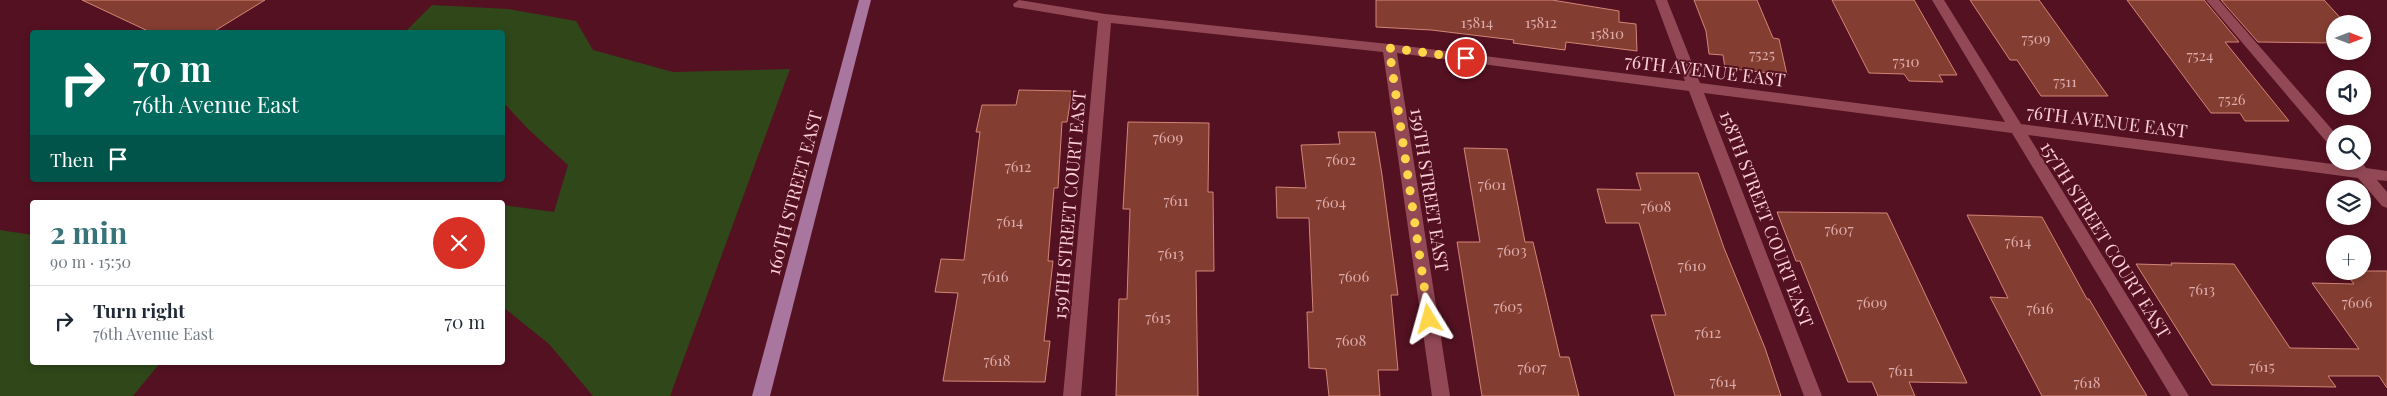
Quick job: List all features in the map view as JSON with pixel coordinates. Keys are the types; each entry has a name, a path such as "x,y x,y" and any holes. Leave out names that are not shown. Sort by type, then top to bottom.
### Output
{"main road":[{"name":"160TH STREET EAST","path":"761,396 865,0"}],"street":[{"name":"158TH STREET COURT EAST","path":"1661,0 1697,88 1813,396"},
{"name":"157TH STREET COURT EAST","path":"1938,0 2180,396"},
{"path":"2212,0 2326,132"},
{"name":"76TH AVENUE EAST","path":"1019,4 1105,18 1389,48 2016,130 2387,176"},
{"name":"159TH STREET COURT EAST","path":"1072,396 1105,18"},
{"name":"159TH STREET EAST","path":"1389,48 1441,396"},
{"path":"2360,170 2387,202"}],"green space":[{"path":"432,5 508,9 576,21 593,50 673,72 790,69 670,396 593,396 549,344 505,309 505,205 554,212 568,165 529,130 505,104 505,30 407,30"},
{"path":"0,230 30,235 30,365 158,365 133,396 0,396"}],"building":[{"path":"82,0 265,0 216,30 146,30"},
{"path":"1376,0 1552,0 1619,11 1619,22 1636,24 1637,51 1566,42 1565,50 1513,43 1514,40 1431,30 1376,27"},
{"path":"1694,0 1757,0 1773,38 1779,39 1787,75 1725,68 1723,55 1709,54 1706,31"},
{"path":"1832,0 1914,0 1957,75 1939,75 1943,82 1909,81 1904,74 1869,73"},
{"path":"1970,0 2039,0 2108,96 2041,96 2017,60 2010,60"},
{"path":"2127,0 2204,0 2239,42 2225,42 2289,121 2245,121 2240,113 2211,113"},
{"path":"2221,0 2324,0 2338,15 2326,15 2326,43 2258,42"},
{"path":"1019,90 1072,91 1067,122 1062,122 1058,188 1054,188 1048,261 1053,261 1044,341 1050,341 1045,382 943,381 958,293 935,292 941,259 964,260 980,132 976,132 982,105 1016,105"},
{"path":"1128,122 1209,123 1208,192 1213,192 1214,271 1196,271 1198,396 1116,396 1119,299 1127,299 1130,209 1123,209"},
{"path":"1338,132 1375,132 1382,175 1398,295 1391,295 1398,370 1378,370 1380,396 1329,396 1326,369 1309,368 1307,312 1313,312 1309,218 1277,218 1276,187 1306,188 1301,145 1340,144"},
{"path":"1464,148 1507,149 1525,242 1533,242 1560,357 1569,357 1579,396 1482,396 1457,242 1480,242"},
{"path":"1636,173 1698,173 1724,248 1765,348 1781,396 1675,396 1651,315 1666,315 1639,223 1606,223 1597,189 1641,190"},
{"path":"1777,212 1887,213 1967,383 1909,382 1915,396 1878,396 1872,382 1848,382 1800,261 1796,261"},
{"path":"1967,215 2042,217 2087,299 2089,299 2147,396 2042,396 1990,297 2008,298"},
{"path":"2171,263 2234,264 2290,348 2359,349 2312,283 2354,284 2351,280 2371,280 2371,271 2387,271 2387,388 2379,376 2328,376 2336,387 2212,385 2136,264 2172,265"}],"route":[{"path":"1429,319 1389,48 1466,58"}]}
